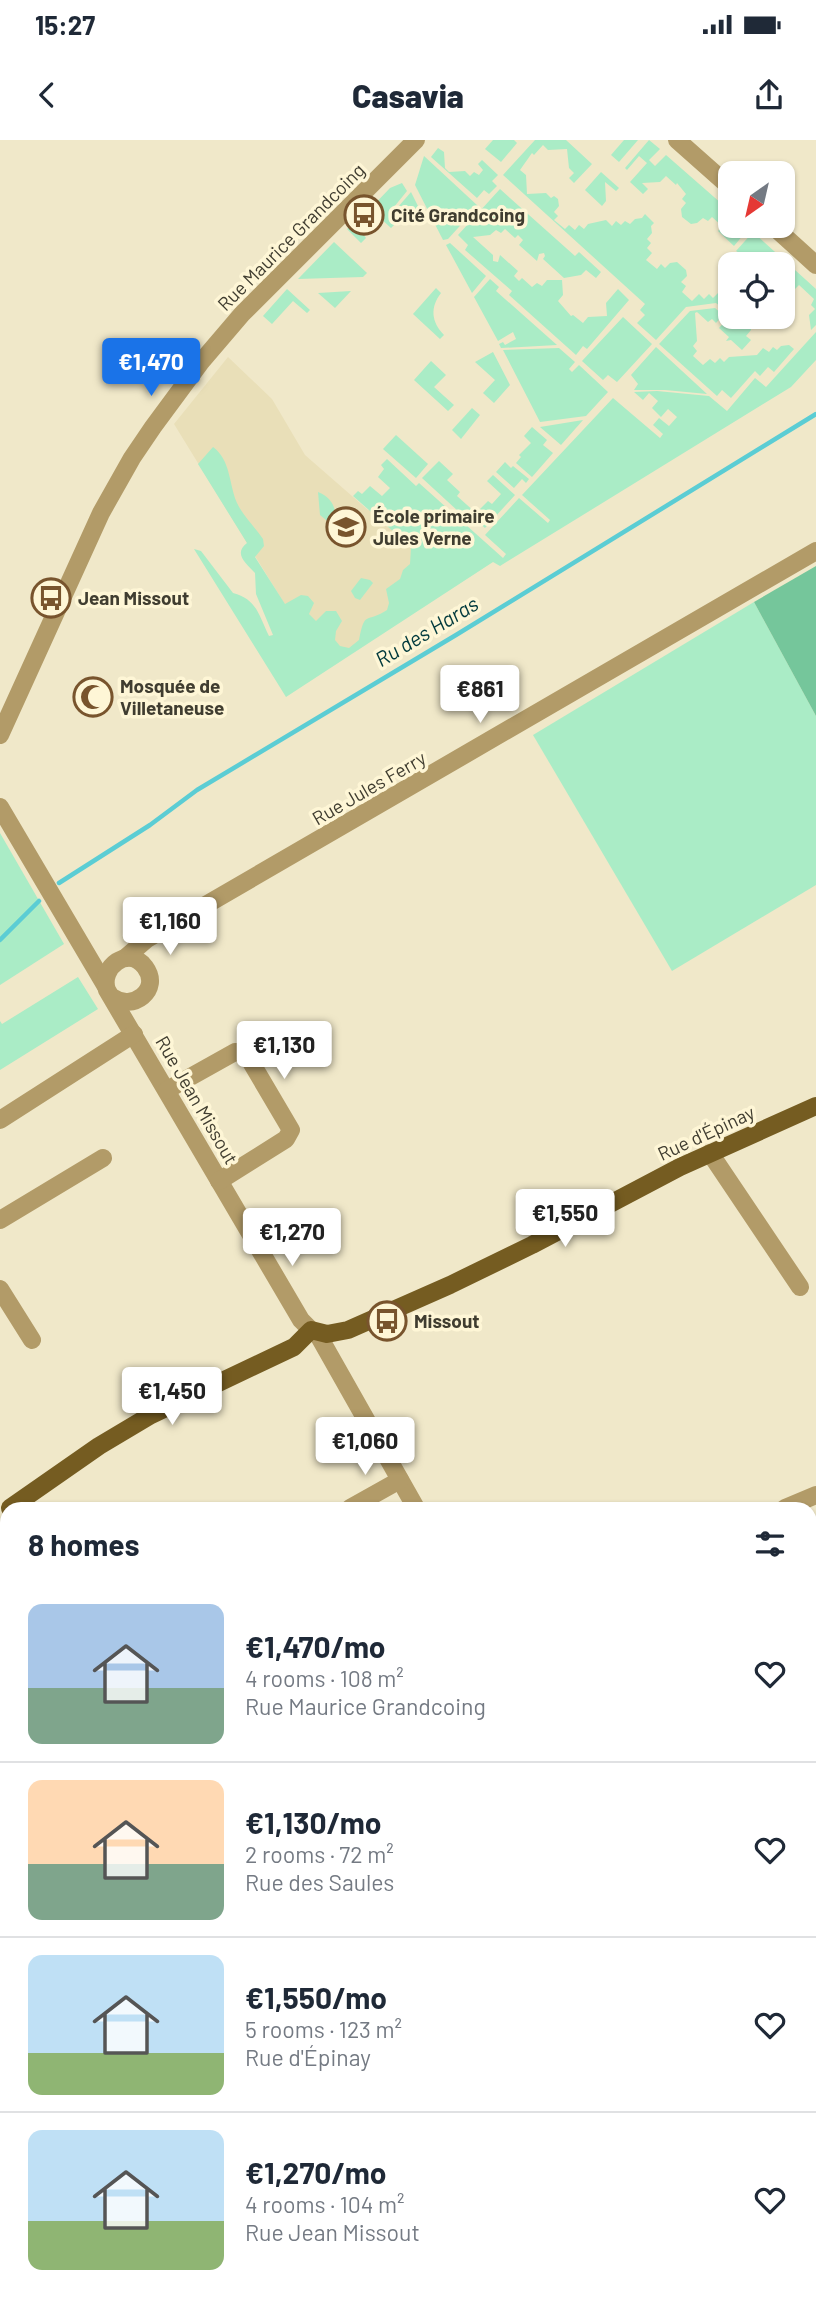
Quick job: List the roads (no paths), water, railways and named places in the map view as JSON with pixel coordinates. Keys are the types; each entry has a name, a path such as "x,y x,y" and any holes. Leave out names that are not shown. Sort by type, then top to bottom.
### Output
{"main road":[{"name":"Rue d'Épinay","path":"314,1331 327,1334 348,1330 450,1285 710,1153 816,1107"},
{"path":"19,1502 99,1446 151,1415 294,1348 314,1331"}],"street":[{"name":"Rue Maurice Grandcoing","path":"0,735 101,513 153,427 201,362 242,314 416,140"},
{"path":"677,140 718,176"},
{"path":"786,238 816,265"},
{"name":"Rue Jules Ferry","path":"117,962 142,942 816,551"},
{"name":"Rue Jean Missout","path":"0,807 301,1320 314,1331 413,1502"},
{"path":"147,970 136,960 117,962 105,975 109,991 126,1003 141,998 150,984 147,970 151,950 160,932"},
{"name":"Rue Jean Missout","path":"83,948 117,962"},
{"name":"Rue Jean Missout","path":"134,1034 141,998"},
{"path":"0,1120 134,1034"},
{"path":"167,1090 235,1052 245,1052 290,1130 286,1139 219,1181"},
{"path":"710,1153 800,1287"},
{"path":"0,1220 103,1158"},
{"path":"0,1289 32,1340"},
{"path":"361,1502 400,1480"},
{"path":"799,1502 816,1495"}],"waterway":[{"name":"Ru des Haras","path":"59,883 150,825 197,790 816,414"},
{"name":"Ru des Haras","path":"0,940 39,901"}],"place":[{"name":"Cité Grandcoing","path":"364,215"},
{"name":"École primaire Jules Verne","path":"346,527"},
{"name":"Jean Missout","path":"51,598"},
{"name":"Mosquée de Villetaneuse","path":"93,697"},
{"name":"Missout","path":"387,1321"}]}
